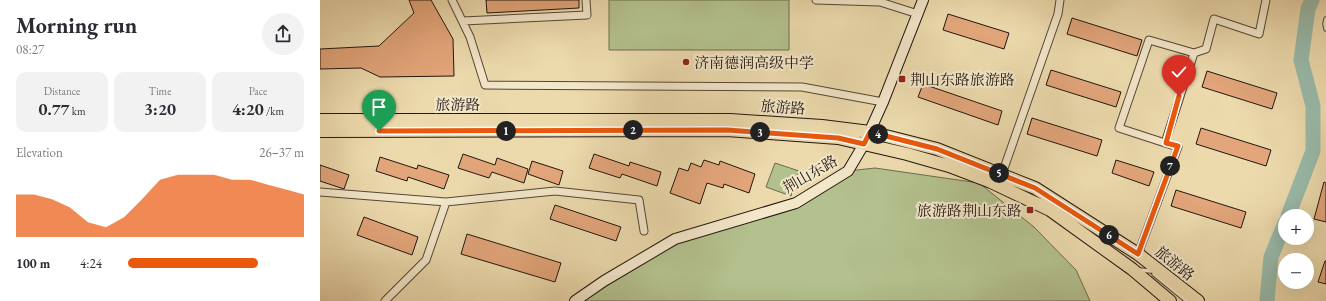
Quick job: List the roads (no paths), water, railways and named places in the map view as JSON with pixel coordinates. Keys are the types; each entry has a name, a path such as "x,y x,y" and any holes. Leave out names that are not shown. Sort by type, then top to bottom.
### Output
{"main road":[{"name":"旅游路","path":"320,120 730,120 822,126 870,132 937,149 1035,188 1138,254 1198,301"},
{"name":"旅游路","path":"320,131 727,130 838,138 907,154 949,166 991,182 1050,210 1132,269 1170,301"}],"street":[{"path":"452,0 470,37 485,85 802,88 883,102"},
{"path":"463,21 587,15 586,0"},
{"path":"816,0 880,2 918,14"},
{"name":"荆山东路","path":"575,301 604,281 675,239 796,203 848,171 870,132 923,0"},
{"path":"1002,174 1058,14 1060,0"},
{"path":"1138,254 1178,146 1119,128 1149,40 1194,54 1206,49 1214,19 1259,34 1266,0"},
{"path":"1166,143 1194,54"},
{"path":"320,192 446,202 555,192 639,200 644,231"},
{"path":"385,301 426,260 446,202"}],"lane":[{"path":"1326,19 1326,29"},
{"path":"1138,254 1151,271 1187,301"},
{"path":"1132,269 1151,271"}],"waterway":[{"path":"1291,209 1313,151 1313,106 1301,60 1308,9 1312,0"},
{"path":"1267,301 1271,257 1278,240"}],"place":[{"name":"济南德润高级中学","path":"686,62"},
{"name":"荆山东路旅游路","path":"902,79"},
{"name":"旅游路荆山东路","path":"1030,210"}]}
